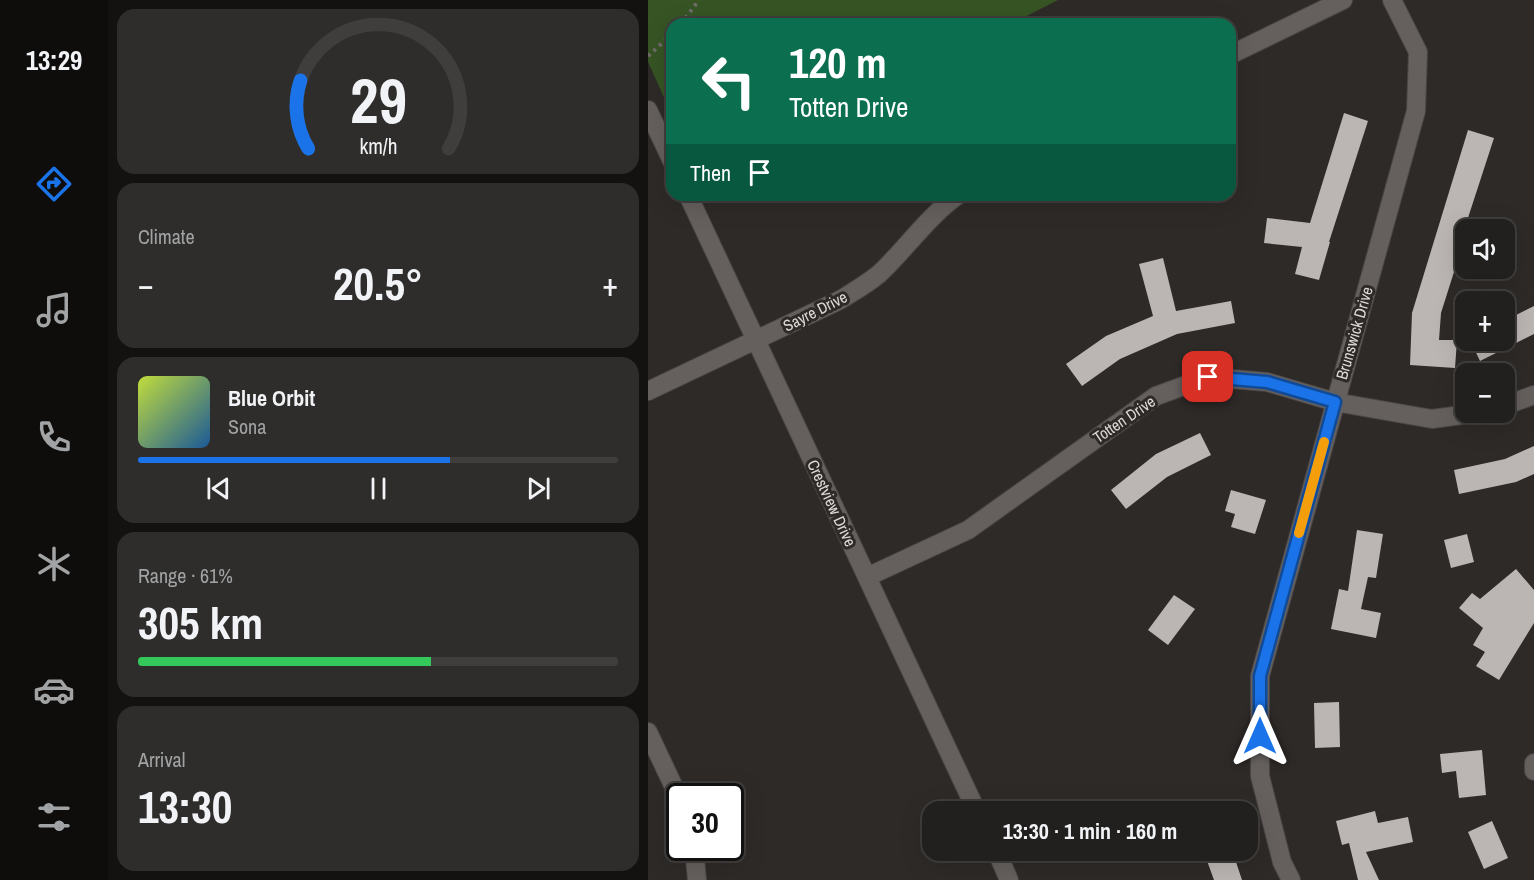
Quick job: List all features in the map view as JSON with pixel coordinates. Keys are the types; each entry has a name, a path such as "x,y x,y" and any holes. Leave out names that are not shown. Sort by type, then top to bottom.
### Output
{"street":[{"path":"1236,51 1343,0"},
{"name":"Brunswick Drive","path":"1291,880 1282,862 1260,776 1260,676 1416,111 1418,52 1392,0"},
{"path":"648,110 666,148"},
{"name":"Crestview Drive","path":"691,201 972,801"},
{"name":"Sayre Drive","path":"648,391 840,300 864,285 879,273 918,231 950,201"},
{"name":"Totten Drive","path":"867,577 968,530 1156,396 1208,377 1267,382 1335,402 1432,419 1455,416"},
{"path":"1515,402 1534,395"},
{"path":"648,732 672,783"},
{"path":"1534,763 1534,771"},
{"path":"695,861 697,880"},
{"path":"1001,861 1009,880"}],"path":[{"path":"686,18 699,0"},
{"path":"648,56 666,40"}],"green space":[{"path":"648,0 1058,0 1023,18 666,18 666,102 648,62"}],"building":[{"path":"1344,113 1368,121 1319,280 1295,274 1302,247 1264,243 1267,218 1310,223"},
{"path":"1468,130 1494,138 1468,219 1455,219 1455,269 1441,313 1439,340 1455,340 1455,368 1410,365 1412,313"},
{"path":"1163,258 1176,311 1231,301 1235,323 1177,334 1120,359 1082,386 1066,364 1106,336 1153,316 1139,264"},
{"path":"1534,306 1534,334 1515,344 1515,316"},
{"path":"1475,351 1500,351 1480,361"},
{"path":"1200,433 1211,455 1167,477 1126,509 1111,490 1156,454"},
{"path":"1534,446 1534,474 1516,482 1459,494 1454,470 1505,459"},
{"path":"1231,490 1266,500 1255,534 1231,527 1235,514 1225,511"},
{"path":"1357,530 1383,534 1376,578 1368,577 1361,609 1381,613 1376,638 1331,629 1339,589 1348,591"},
{"path":"1467,534 1474,562 1451,568 1444,540"},
{"path":"1516,569 1534,590 1534,623 1499,680 1476,666 1485,652 1473,645 1483,628 1459,608 1472,593 1480,599"},
{"path":"1174,595 1195,609 1168,645 1148,630"},
{"path":"1339,702 1340,747 1315,748 1314,703"},
{"path":"1482,750 1486,795 1459,798 1456,771 1442,773 1440,754"},
{"path":"1375,811 1378,823 1408,817 1413,842 1366,852 1379,880 1358,880 1349,843 1342,845 1336,821"},
{"path":"1492,821 1508,858 1484,869 1468,832"},
{"path":"1207,861 1236,861 1242,880 1214,880"}],"slow traffic":[{"path":"1299,533 1324,442"}],"route":[{"path":"1208,377 1267,382 1335,402 1260,676 1260,736"}]}
